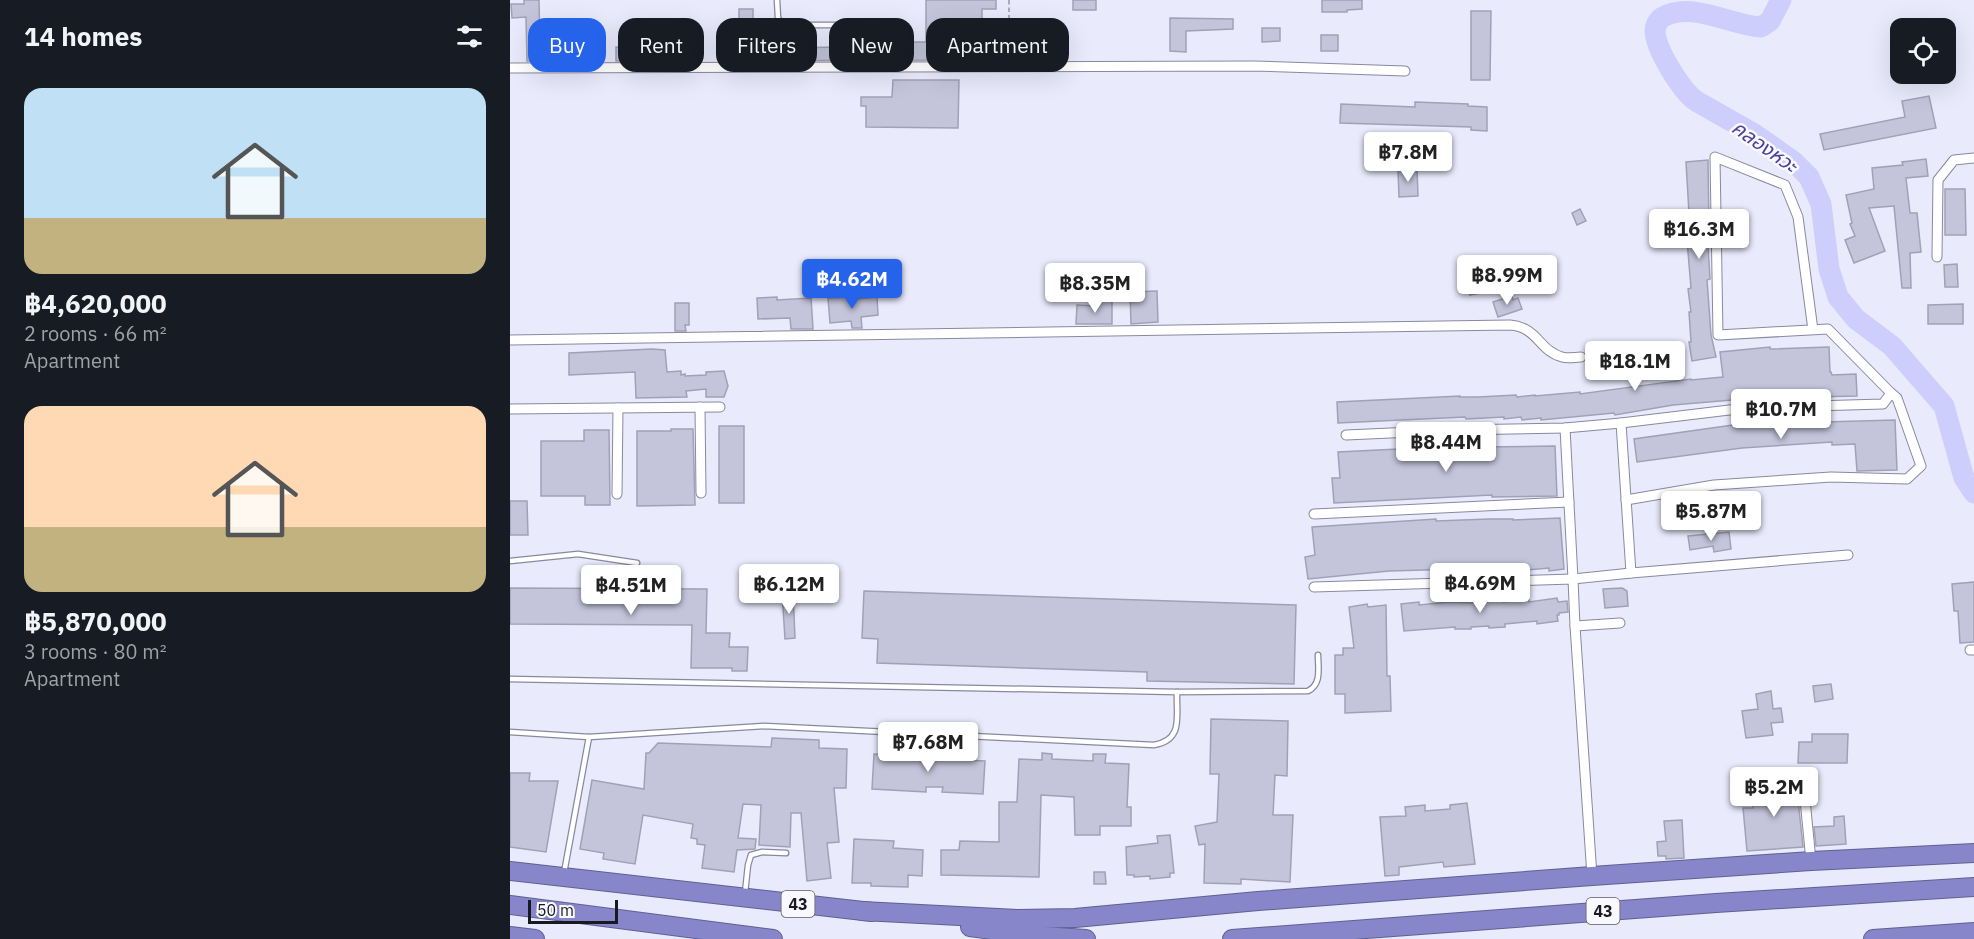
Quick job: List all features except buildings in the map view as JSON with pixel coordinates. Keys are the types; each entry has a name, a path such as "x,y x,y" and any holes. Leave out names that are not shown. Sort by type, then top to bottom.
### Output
{"highway":[{"path":"862,911 1018,919 1075,918 1258,901 1592,876 1811,861 1974,853"},
{"name":"43","path":"510,871 862,911 1028,936 1086,939"},
{"name":"43","path":"1223,939 1716,903 1974,887"},
{"name":"43","path":"510,905 773,939"},
{"path":"1873,939 1974,932"},
{"path":"510,936 535,939"}],"street":[{"path":"1069,67 1254,66 1405,70"},
{"path":"510,68 926,67"},
{"path":"1626,500 1726,484 1831,477 1908,479 1921,466 1897,398 1828,329 1813,330 1718,335 1715,157 1785,185 1798,217 1813,330"},
{"path":"1937,257 1938,180 1954,160 1974,158"},
{"path":"510,340 1517,326 1528,330 1548,350 1559,357 1581,357"},
{"path":"1346,435 1565,428 1746,408 1883,404 1891,393"},
{"path":"700,407 701,493"},
{"path":"510,409 720,407"},
{"path":"617,494 618,408"},
{"path":"1621,423 1630,573"},
{"path":"1565,428 1575,626 1592,876"},
{"path":"1314,514 1569,502"},
{"path":"1314,587 1574,579 1848,555"},
{"path":"1575,626 1620,623"},
{"path":"1804,789 1811,861"}],"lane":[{"path":"777,0 778,18 783,24 829,25"},
{"path":"510,561 578,554 637,563"},
{"path":"510,679 1177,692 1308,691 1318,682 1318,655"},
{"path":"510,732 589,737 764,726 1154,745 1166,743 1174,737 1177,692"},
{"path":"564,876 589,737"},
{"path":"744,899 751,855 762,852 786,853"}],"path":[{"path":"1009,0 1009,18"}],"waterway":[{"name":"คลองหวะ","path":"1781,0 1770,21 1761,27 1697,12 1673,13 1661,18 1657,23 1656,39 1664,59 1690,96 1756,135 1793,161 1809,177 1821,204 1829,269 1838,297 1856,319 1892,346 1944,406 1964,478 1974,493"}]}
